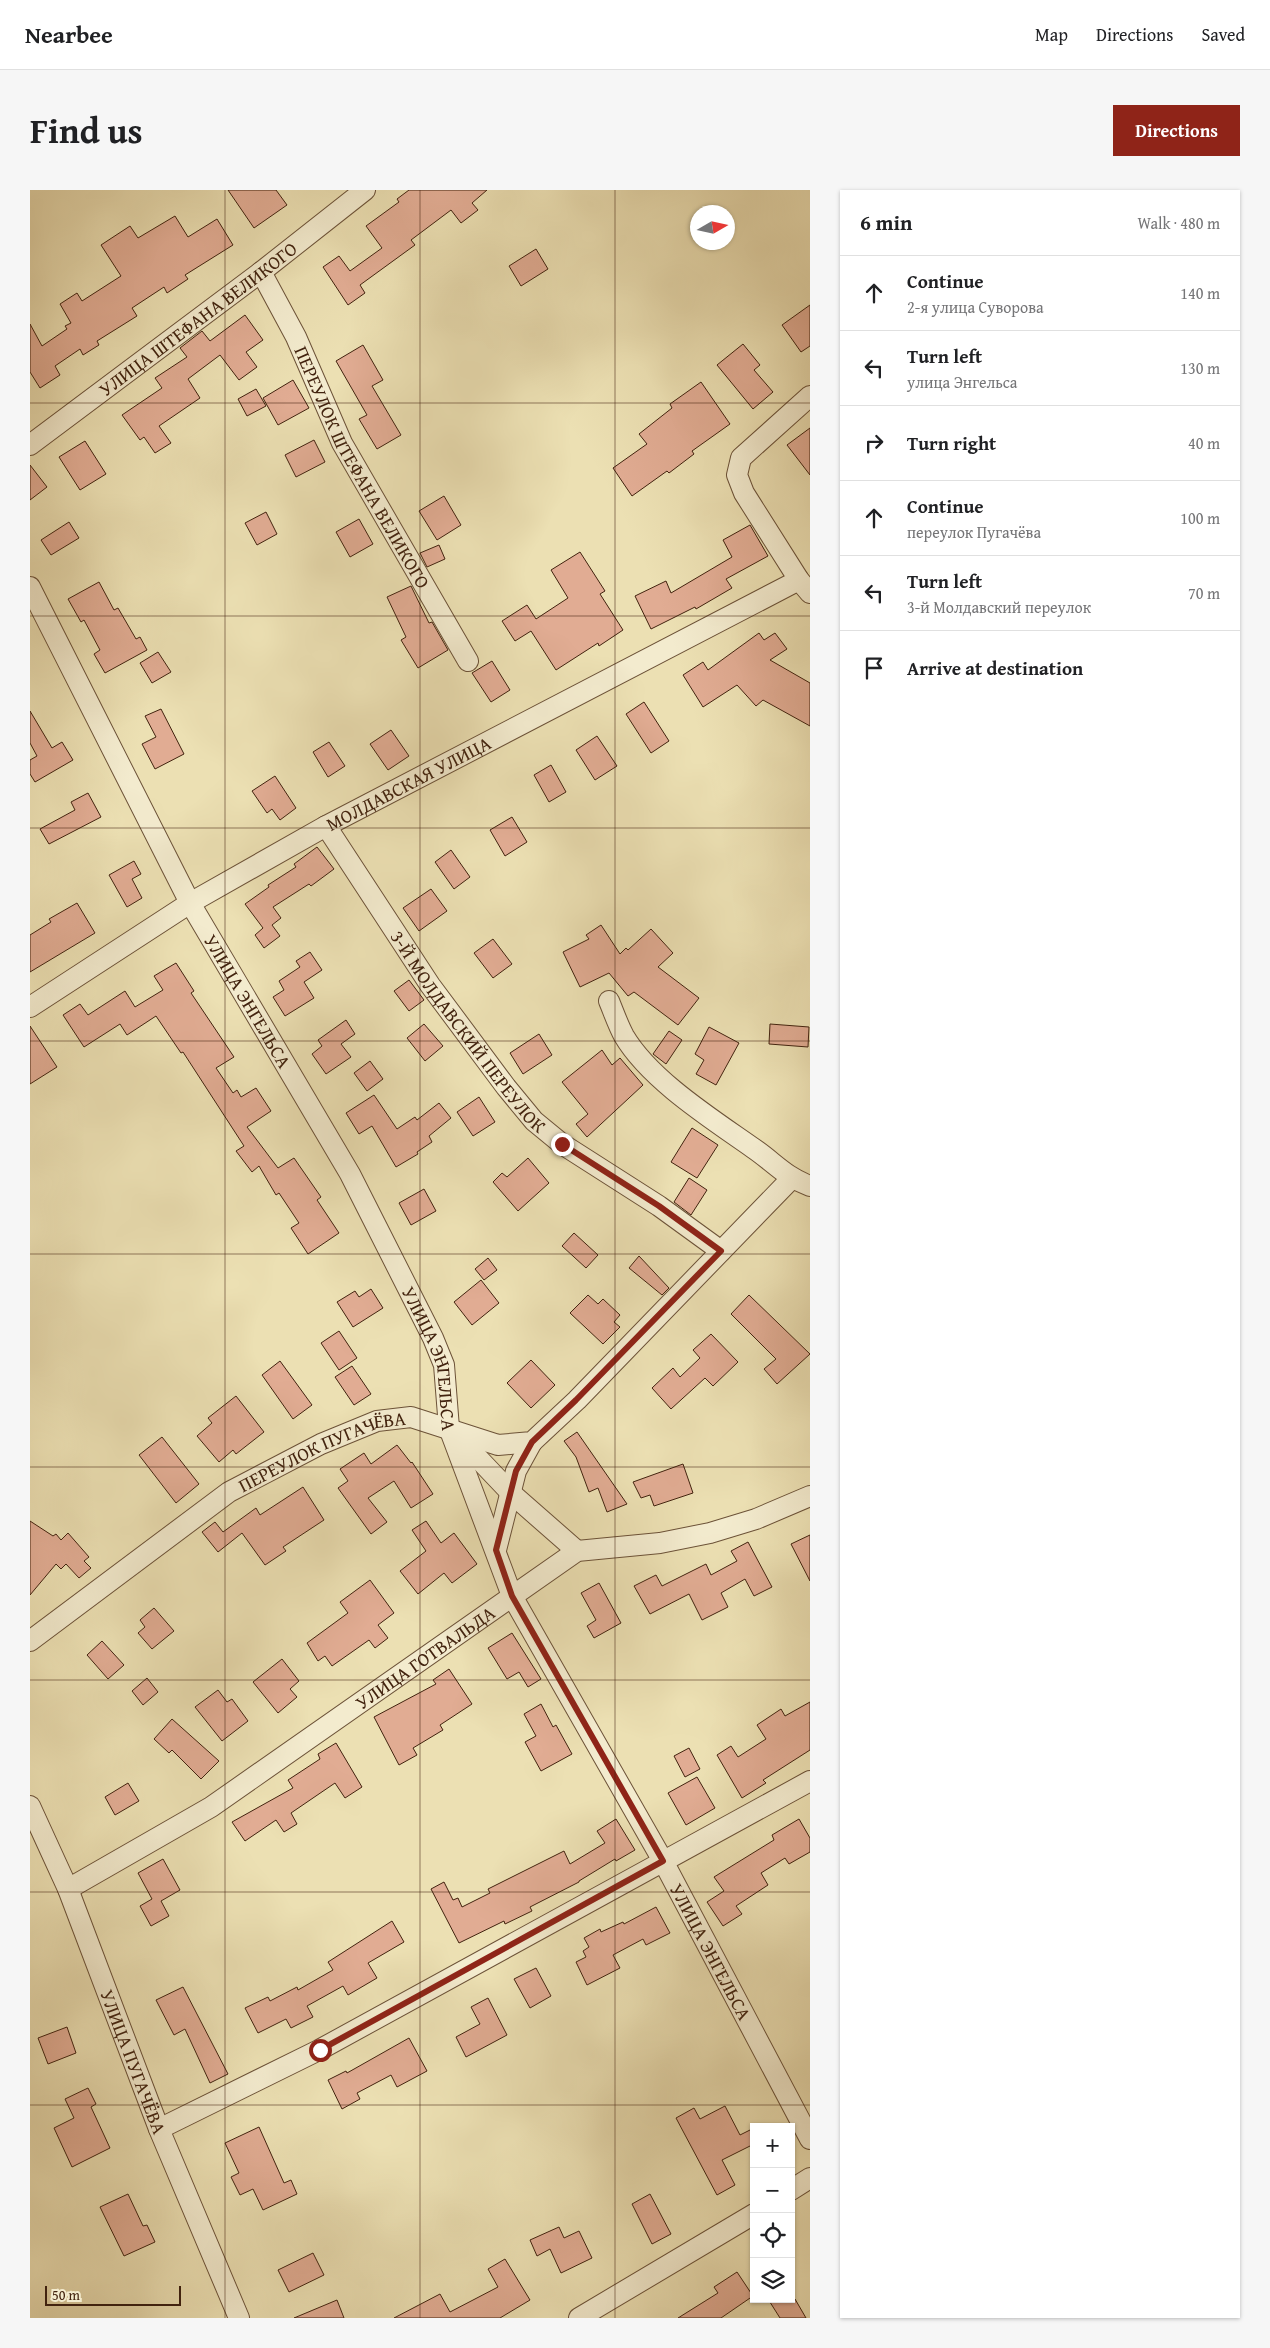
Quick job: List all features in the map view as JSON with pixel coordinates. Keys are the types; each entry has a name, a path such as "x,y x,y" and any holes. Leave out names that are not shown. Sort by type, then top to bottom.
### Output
{"street":[{"name":"УЛИЦА ШТЕФАНА ВЕЛИКОГО","path":"30,445 261,272 365,190"},
{"name":"ПЕРЕУЛОК ШТЕФАНА ВЕЛИКОГО","path":"261,272 296,338 342,443 468,661"},
{"path":"804,586 744,494 737,475 741,458 810,396"},
{"name":"МОЛДАВСКАЯ УЛИЦА","path":"30,1007 190,904 326,826 804,586"},
{"name":"УЛИЦА ЭНГЕЛЬСА","path":"30,587 190,904 350,1174 433,1338 444,1365 449,1428 512,1596 663,1861 810,2139"},
{"name":"3-Й МОЛДАВСКИЙ ПЕРЕУЛОК","path":"326,826 430,984 506,1087 534,1121 562,1144 659,1206 721,1251"},
{"path":"609,1001 624,1036 648,1066 696,1107 759,1152 791,1179 810,1186"},
{"path":"496,1550 512,1494 516,1471 532,1442 576,1400 791,1179"},
{"name":"ПЕРЕУЛОК ПУГАЧЁВА","path":"30,1641 230,1492 313,1448 377,1421 411,1417 498,1445 532,1442"},
{"path":"449,1428 512,1494 577,1551"},
{"name":"УЛИЦА ГОТВАЛЬДА","path":"68,1889 211,1807 577,1551 660,1543 710,1533 756,1518 810,1496"},
{"path":"159,2129 320,2050 810,1781"},
{"name":"УЛИЦА ПУГАЧЁВА","path":"30,1806 68,1889 159,2129 239,2318"},
{"path":"795,2187 810,2178"},
{"path":"579,2318 750,2216"}],"building":[{"path":"228,190 276,190 287,205 254,228"},
{"path":"409,190 487,190 472,203 478,210 461,223 451,210 411,240 415,245 360,285 365,293 348,305 323,267 339,256 350,271 382,248 366,226 399,202 397,199"},
{"path":"175,216 188,237 217,219 233,245 185,275 188,279 167,293 164,287 132,308 137,316 97,341 99,345 83,355 80,349 55,366 60,375 40,388 30,372 30,324 42,346 67,329 65,326 71,323 60,304 77,293 82,301 121,276 101,245 130,226 138,238"},
{"path":"536,249 548,269 521,286 509,266"},
{"path":"810,305 810,346 801,352 782,325"},
{"path":"245,315 263,340 246,352 257,367 239,380 220,355 188,379 200,398 159,426 171,443 155,453 144,437 140,440 122,415 162,388 155,378 187,357 180,348 202,331 210,341"},
{"path":"743,344 760,365 754,370 773,392 753,409 717,365"},
{"path":"363,345 383,380 372,386 401,435 377,449 359,419 367,415 336,361"},
{"path":"293,380 309,408 278,425 263,398"},
{"path":"701,382 730,424 692,451 694,454 669,473 667,471 632,496 613,468 647,444 639,434 672,408 670,404"},
{"path":"256,389 266,406 247,416 238,399"},
{"path":"810,428 810,475 787,445"},
{"path":"314,440 325,462 296,477 285,455"},
{"path":"85,441 106,474 80,490 59,457"},
{"path":"30,465 47,487 30,500"},
{"path":"444,496 461,525 437,540 419,511"},
{"path":"266,512 277,534 257,545 245,523"},
{"path":"359,519 373,544 350,557 336,532"},
{"path":"69,522 79,538 51,555 41,540"},
{"path":"750,525 768,556 726,579 732,588 696,609 695,607 651,629 635,596 666,581 671,593 732,557 723,540"},
{"path":"439,545 445,559 427,567 420,553"},
{"path":"580,552 605,591 600,594 623,630 599,646 598,643 556,670 531,631 515,641 502,621 527,605 536,619 568,598 551,570"},
{"path":"99,582 114,610 118,608 136,639 140,637 147,650 105,673 94,654 100,650 84,620 81,622 68,599"},
{"path":"411,586 429,623 432,622 448,650 418,668 401,640 406,637 387,597"},
{"path":"759,633 764,640 775,633 787,649 770,660 810,683 810,726 763,700 756,706 737,685 703,707 683,675 703,662 708,670"},
{"path":"158,652 171,672 152,683 140,663"},
{"path":"492,661 510,690 491,702 472,673"},
{"path":"644,702 669,741 651,753 626,714"},
{"path":"161,709 184,754 155,769 142,744 156,737 145,716"},
{"path":"30,711 52,748 62,742 73,760 35,782 30,774 30,760 37,756 30,743"},
{"path":"391,730 409,756 388,770 370,744"},
{"path":"597,736 617,766 595,780 576,750"},
{"path":"329,742 345,766 328,777 313,752"},
{"path":"551,765 566,792 549,802 534,775"},
{"path":"275,776 296,808 280,820 272,809 267,813 252,791"},
{"path":"88,793 101,817 49,844 40,829 75,810 71,802"},
{"path":"512,817 527,842 505,856 490,830"},
{"path":"317,847 334,869 311,886 309,884 273,907 281,918 272,925 280,936 264,948 255,935 263,928 245,904 269,887 268,885 296,867 294,864"},
{"path":"451,850 470,877 454,889 435,862"},
{"path":"134,861 141,874 132,879 142,898 127,907 109,875"},
{"path":"431,889 447,911 419,931 403,908"},
{"path":"77,903 95,933 30,972 30,935 51,922 49,919"},
{"path":"601,925 620,954 626,948 628,950 651,929 673,953 658,967 699,998 678,1025 634,992 628,996 609,973 580,987 563,952 589,939 586,935"},
{"path":"493,939 512,964 493,978 474,953"},
{"path":"310,952 322,970 304,982 314,998 285,1016 273,997 284,990 279,981 300,967 296,961"},
{"path":"176,963 194,991 191,993 234,1057 216,1068 233,1093 237,1090 241,1097 256,1088 271,1111 247,1127 278,1168 294,1158 321,1197 317,1200 339,1233 308,1254 291,1228 299,1223 279,1193 276,1195 259,1166 252,1172 236,1151 244,1146 183,1052 181,1053 156,1016 127,1035 120,1024 84,1047 63,1015 80,1004 88,1015 125,991 135,1007 163,990 154,976"},
{"path":"409,980 424,1000 409,1011 394,991"},
{"path":"346,1020 355,1034 341,1044 351,1057 326,1074 312,1054 322,1046 318,1040"},
{"path":"424,1024 443,1046 425,1061 407,1038"},
{"path":"770,1024 809,1027 808,1047 769,1044"},
{"path":"30,1026 57,1067 30,1084"},
{"path":"709,1027 739,1043 716,1085 696,1074 704,1060 695,1054"},
{"path":"669,1031 682,1040 666,1064 653,1054"},
{"path":"539,1034 552,1055 523,1074 510,1053"},
{"path":"602,1050 612,1065 620,1058 643,1085 587,1137 576,1124 588,1114 562,1082"},
{"path":"370,1061 383,1079 367,1091 354,1073"},
{"path":"374,1095 397,1129 415,1117 417,1120 439,1103 451,1118 429,1136 432,1142 417,1152 418,1154 396,1167 372,1126 359,1134 346,1113"},
{"path":"479,1097 495,1122 473,1136 457,1112"},
{"path":"692,1128 718,1145 697,1178 671,1162"},
{"path":"528,1158 549,1183 518,1211 493,1182 502,1173 507,1177"},
{"path":"689,1178 707,1190 691,1215 674,1202"},
{"path":"424,1189 436,1211 411,1225 399,1203"},
{"path":"574,1233 598,1255 586,1268 562,1246"},
{"path":"639,1256 669,1288 662,1295 629,1268"},
{"path":"488,1258 497,1270 484,1280 475,1269"},
{"path":"481,1280 499,1303 472,1325 454,1302"},
{"path":"371,1289 383,1308 353,1327 337,1302 355,1291 359,1297"},
{"path":"588,1295 598,1304 603,1299 620,1315 614,1322 620,1327 603,1344 570,1313"},
{"path":"749,1295 810,1354 777,1384 764,1369 776,1359 731,1314"},
{"path":"339,1331 357,1358 339,1370 321,1343"},
{"path":"711,1334 738,1362 713,1386 705,1378 671,1409 652,1388 673,1368 680,1377 700,1358 693,1350"},
{"path":"531,1360 555,1385 531,1408 507,1383"},
{"path":"280,1361 312,1405 293,1419 262,1375"},
{"path":"352,1366 371,1394 354,1405 335,1377"},
{"path":"236,1396 264,1432 236,1454 233,1450 219,1462 197,1436 212,1423 208,1418"},
{"path":"577,1432 627,1504 607,1512 598,1488 589,1492 576,1457 564,1441"},
{"path":"162,1437 199,1484 176,1503 139,1455"},
{"path":"397,1445 412,1462 433,1494 411,1508 394,1481 368,1498 387,1522 371,1534 338,1488 348,1481 340,1469 364,1453 371,1464"},
{"path":"683,1464 693,1493 654,1506 650,1495 641,1498 633,1482"},
{"path":"303,1487 324,1520 283,1547 286,1551 265,1565 242,1533 218,1552 202,1532 215,1522 223,1532 256,1508 260,1515"},
{"path":"30,1521 53,1536 56,1534 61,1540 68,1533 89,1557 84,1561 91,1568 79,1578 66,1564 61,1569 56,1564 30,1595"},
{"path":"426,1521 441,1543 454,1533 477,1564 452,1583 444,1573 418,1594 400,1571 426,1551 412,1530"},
{"path":"810,1535 810,1581 791,1544"},
{"path":"748,1542 772,1587 754,1596 745,1579 721,1593 728,1607 702,1620 689,1594 650,1614 634,1586 656,1575 662,1586 706,1564 711,1575 737,1561 731,1551"},
{"path":"370,1580 394,1613 378,1625 388,1638 375,1648 369,1640 332,1666 325,1656 318,1661 307,1643 348,1613 340,1602"},
{"path":"599,1583 621,1623 594,1638 587,1626 596,1620 581,1593"},
{"path":"154,1608 174,1631 152,1649 138,1633 145,1627 140,1620"},
{"path":"512,1633 541,1679 528,1687 519,1672 507,1679 488,1648"},
{"path":"102,1641 124,1665 108,1679 87,1655"},
{"path":"282,1659 299,1681 290,1689 297,1697 278,1713 253,1682"},
{"path":"449,1669 472,1704 440,1725 443,1730 413,1748 417,1755 399,1765 374,1717 436,1684 433,1680"},
{"path":"147,1678 158,1692 143,1705 132,1691"},
{"path":"218,1690 227,1702 232,1699 248,1721 222,1741 195,1707"},
{"path":"810,1702 810,1750 763,1780 766,1783 742,1798 717,1755 731,1746 738,1757 766,1739 757,1725 781,1709 785,1716"},
{"path":"541,1704 553,1727 556,1725 572,1754 541,1771 525,1742 536,1736 524,1714"},
{"path":"172,1719 219,1761 201,1779 172,1750 169,1753 154,1739"},
{"path":"336,1743 362,1787 345,1798 335,1783 291,1813 297,1824 284,1832 276,1820 245,1841 232,1822 293,1788 288,1780 320,1759 318,1754"},
{"path":"689,1748 700,1769 685,1777 674,1756"},
{"path":"697,1777 715,1808 686,1825 668,1793"},
{"path":"128,1783 139,1801 115,1815 105,1797"},
{"path":"616,1819 635,1850 616,1861 615,1859 579,1882 530,1907 532,1911 505,1924 504,1921 459,1943 431,1889 444,1882 453,1900 458,1898 462,1907 490,1893 488,1889 564,1851 570,1864 605,1843 597,1831"},
{"path":"799,1819 810,1838 810,1852 789,1864 785,1858 761,1873 768,1885 736,1906 742,1914 723,1926 707,1902 724,1891 714,1877 774,1840 772,1835"},
{"path":"163,1859 180,1890 161,1901 169,1916 151,1926 140,1906 152,1899 138,1873"},
{"path":"656,1907 670,1933 646,1945 643,1939 613,1955 620,1968 587,1985 576,1962 586,1957 583,1951 589,1947 584,1938 600,1929 601,1932 623,1922 624,1924"},
{"path":"392,1921 404,1942 368,1963 377,1978 348,1995 343,1986 307,2006 313,2017 291,2028 286,2019 258,2033 245,2008 268,1997 270,2001 297,1987 298,1990 333,1970 328,1962"},
{"path":"536,1968 551,1996 530,2008 514,1979"},
{"path":"183,1987 228,2074 210,2083 185,2029 174,2035 156,2000"},
{"path":"488,1998 507,2035 466,2057 456,2037 480,2024 471,2007"},
{"path":"67,2027 76,2053 48,2064 38,2038"},
{"path":"409,2038 427,2071 397,2087 391,2075 357,2093 360,2099 342,2109 328,2080 346,2071 347,2073"},
{"path":"88,2088 96,2104 91,2107 110,2148 72,2167 54,2128 74,2118 65,2099"},
{"path":"725,2106 740,2135 750,2130 750,2146 722,2160 735,2185 717,2195 676,2118 694,2108 700,2119"},
{"path":"259,2127 284,2183 291,2180 297,2194 263,2210 253,2189 240,2195 231,2177 239,2173 225,2143"},
{"path":"128,2194 143,2226 147,2225 155,2242 124,2256 100,2207"},
{"path":"650,2194 671,2234 652,2244 632,2204"},
{"path":"559,2227 564,2238 579,2231 592,2258 561,2273 550,2249 537,2256 530,2240"},
{"path":"313,2253 324,2275 289,2292 278,2270"},
{"path":"505,2259 530,2300 500,2318 394,2318 440,2294 450,2312 498,2287 488,2269"},
{"path":"737,2272 750,2292 750,2298 721,2318 678,2318 718,2293 714,2287"},
{"path":"795,2299 806,2318 780,2318 771,2303 795,2303"},
{"path":"337,2300 344,2318 294,2318"}],"route":[{"path":"320,2050 663,1861 512,1596 496,1550 512,1494 516,1471 532,1442 576,1400 721,1251 603,1168 562,1144"}]}
